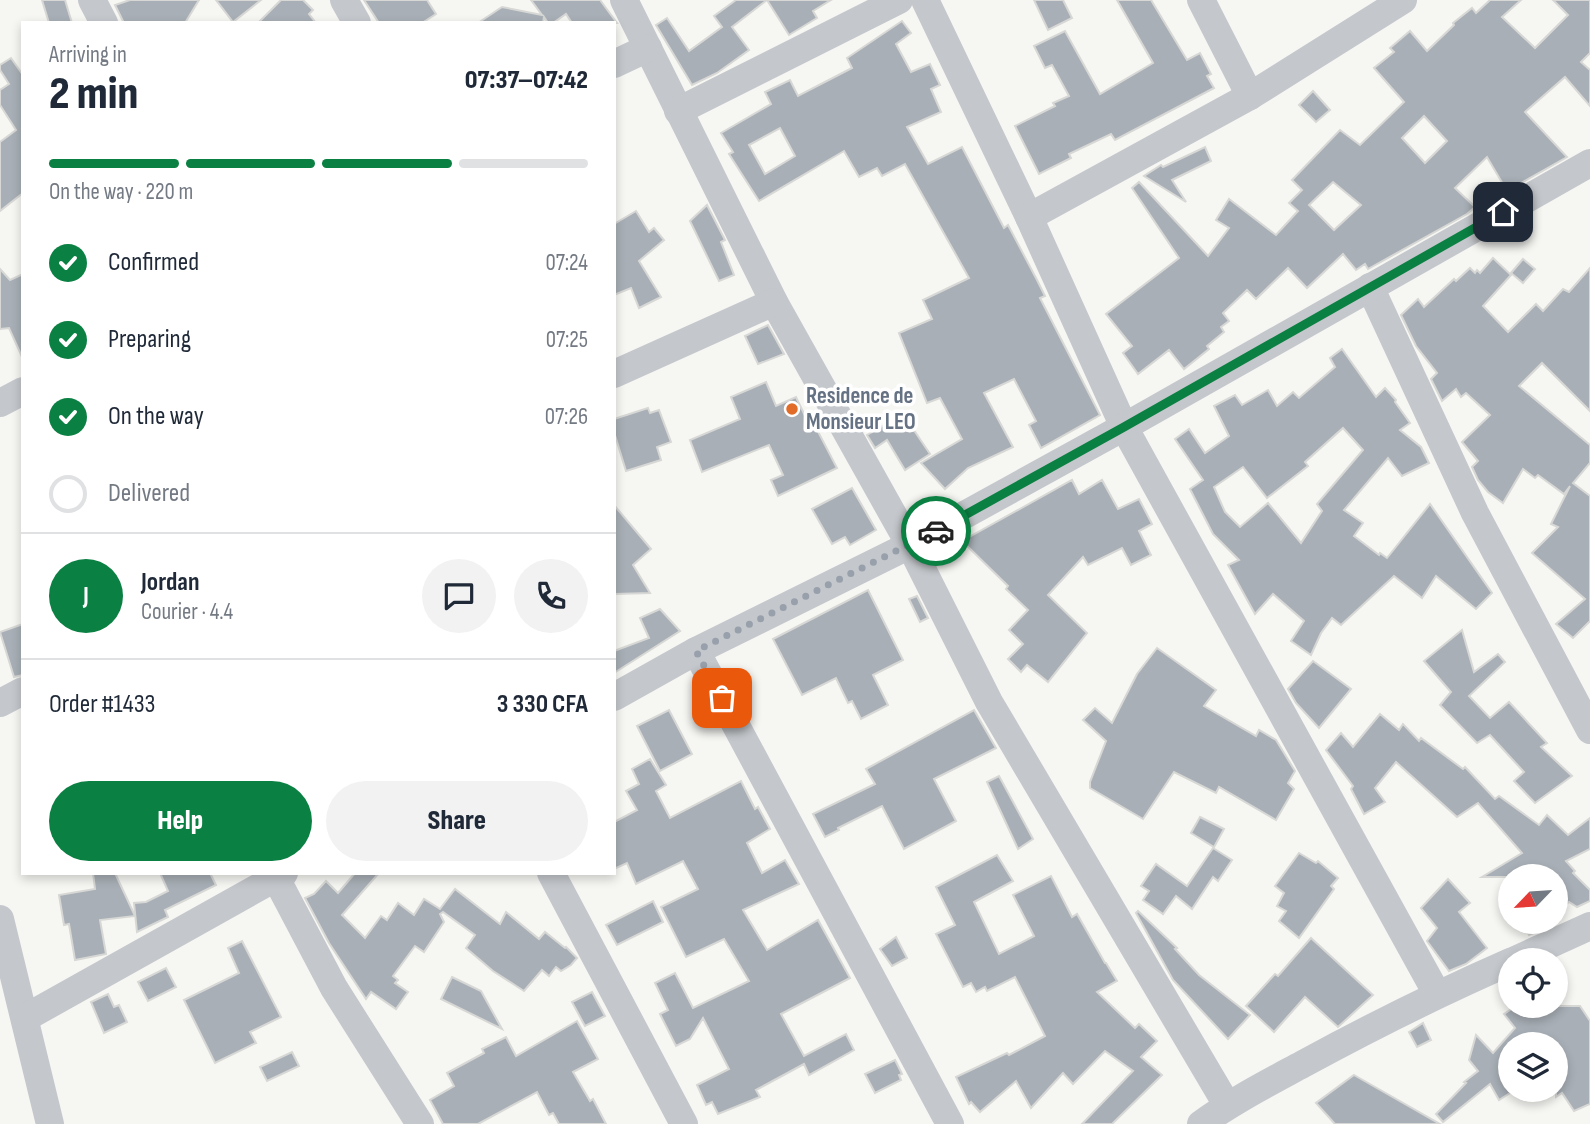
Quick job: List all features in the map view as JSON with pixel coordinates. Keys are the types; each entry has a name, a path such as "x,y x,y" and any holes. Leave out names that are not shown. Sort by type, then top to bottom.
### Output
{"street":[{"path":"92,0 103,21"},
{"path":"344,0 356,21"},
{"path":"624,0 774,302 910,545 989,702 1227,1105"},
{"path":"678,111 899,0"},
{"path":"925,0 1029,217 1124,427 1437,994"},
{"path":"1201,0 1250,96"},
{"path":"1029,217 1250,96 1403,0"},
{"path":"616,63 648,48"},
{"path":"616,696 696,651 910,545 1589,165"},
{"path":"1370,287 1475,513 1590,730"},
{"path":"616,373 774,302"},
{"path":"0,403 21,392"},
{"path":"696,651 950,1124"},
{"path":"0,704 21,692"},
{"path":"552,875 684,1124"},
{"path":"26,1018 280,876 334,988 420,1124"},
{"path":"0,919 50,1124"},
{"path":"1541,948 1590,926"},
{"path":"1201,1124 1227,1105 1437,994 1498,967"}],"building":[{"path":"42,0 65,0 71,21 48,21"},
{"path":"130,0 199,0 186,21 123,21 115,5"},
{"path":"216,0 261,0 234,21"},
{"path":"281,0 303,0 313,10 309,14 314,21 260,21"},
{"path":"364,0 427,0 436,14 425,21 378,21"},
{"path":"531,0 600,0 616,21 571,21 566,14 556,21 547,21 544,17 543,21 481,21 502,7 542,15"},
{"path":"736,0 767,0 732,27 749,50 717,73 692,85 656,25 667,18 689,51 722,27 714,16"},
{"path":"767,0 831,0 813,11 817,18 789,35"},
{"path":"1034,0 1063,0 1072,18 1048,30"},
{"path":"1117,0 1151,0 1187,60 1200,53 1211,74 1207,76 1214,88 1115,140 1111,134 1069,154 1071,158 1039,174 1015,126 1069,96 1052,65 1045,68 1034,46 1065,31 1100,94 1153,63"},
{"path":"1490,0 1521,0 1502,17 1535,48 1568,15 1553,0 1590,0 1590,53 1581,62 1590,70 1590,106 1565,77 1525,112 1567,157 1507,191 1487,157 1455,188 1475,207 1467,214 1368,269 1365,264 1356,270 1343,254 1307,288 1288,268 1256,299 1247,290 1223,313 1229,321 1221,327 1224,332 1207,346 1209,349 1184,369 1169,350 1138,374 1123,353 1132,346 1106,314 1179,258 1132,188 1139,182 1208,256 1229,228 1216,220 1229,199 1276,235 1298,211 1289,203 1302,190 1292,180 1340,130 1360,145 1404,102 1374,68 1394,52 1390,48 1410,31 1427,51 1453,23 1472,8 1476,13","holes":["1424,116 1447,141 1425,163 1402,138","1333,182 1361,205 1334,230 1309,205"]},
{"path":"902,21 911,33 896,44 911,72 930,64 940,85 931,89 941,112 907,127 928,164 962,147 1004,228 1008,225 1037,280 1045,296 1040,298 1100,415 1041,448 1029,425 1036,421 1014,379 984,393 1013,447 968,468 945,489 921,463 962,439 940,398 927,403 899,333 932,319 923,300 969,278 905,164 882,176 877,168 859,177 844,151 759,201 729,154 733,152 721,133 771,104 765,92 790,80 798,96 852,68 847,58","holes":["780,128 795,156 765,174 749,145"]},
{"path":"11,58 21,72 21,195 0,211 0,142 16,130 0,105 0,90 9,84 0,70 0,65"},
{"path":"1313,91 1330,110 1316,122 1299,105"},
{"path":"1205,147 1211,161 1172,180 1186,202 1144,176 1161,165 1163,167"},
{"path":"707,205 725,240 721,242 734,275 719,281 690,221"},
{"path":"636,211 649,232 654,228 664,240 639,261 661,297 639,308 631,288 616,294 616,223"},
{"path":"1493,258 1511,275 1483,306 1508,332 1536,304 1543,311 1563,289 1569,292 1590,268 1590,411 1542,363 1519,386 1590,445 1590,463 1573,483 1590,496 1590,621 1573,638 1556,624 1585,599 1532,553 1558,527 1551,524 1570,486 1564,494 1538,475 1535,478 1523,469 1503,503 1488,492 1472,467 1478,461 1462,442 1490,415 1466,393 1461,397 1456,389 1442,401 1431,379 1437,373 1416,346 1401,315 1418,299 1424,307 1470,268 1475,273 1477,270 1480,273"},
{"path":"1523,259 1535,269 1523,283 1511,273"},
{"path":"0,269 10,280 21,275 21,355 9,328 0,329"},
{"path":"768,325 784,354 758,364 745,336"},
{"path":"1342,349 1376,397 1385,388 1410,423 1400,430 1421,447 1429,463 1402,476 1388,458 1344,510 1363,523 1354,536 1387,558 1430,504 1492,593 1476,609 1436,576 1422,598 1394,576 1341,625 1332,618 1321,633 1311,655 1291,641 1304,621 1273,594 1255,614 1228,565 1239,560 1213,534 1190,489 1203,480 1175,439 1189,429 1205,453 1229,436 1214,406 1235,395 1242,405 1268,390 1277,406 1293,392 1299,398 1335,367 1330,358","holes":["1343,428 1363,450 1317,504 1322,511 1301,543 1268,503 1240,527 1225,512 1214,487 1243,467 1267,498 1308,466 1305,462"]},
{"path":"766,382 776,406 796,397 808,422 811,418 837,468 778,496 771,480 783,475 769,445 702,472 690,440 740,419 731,397"},
{"path":"648,408 650,413 659,410 671,442 657,447 661,460 626,471 616,438 616,418"},
{"path":"903,414 930,454 905,470 887,440 875,448 867,435"},
{"path":"1072,480 1079,494 1102,480 1118,509 1139,499 1152,524 1139,531 1151,555 1131,565 1122,548 1088,565 1083,557 1048,595 1087,633 1048,682 1027,665 1021,672 1008,659 1023,644 1009,630 1028,610 1006,589 1008,586 962,541"},
{"path":"852,488 876,530 850,545 845,537 832,544 812,509"},
{"path":"616,507 651,549 633,565 650,593 616,594"},
{"path":"868,590 903,660 873,675 888,705 861,719 852,701 848,703 836,678 802,695 773,639"},
{"path":"917,596 928,618 920,622 909,599"},
{"path":"660,609 680,631 616,672 616,650 649,638 640,618"},
{"path":"21,625 21,675 14,677 0,632"},
{"path":"1462,630 1474,672 1498,654 1505,662 1469,696 1490,718 1509,702 1547,743 1541,747 1572,776 1535,803 1514,781 1524,772 1490,735 1477,743 1440,705 1451,692 1424,661"},
{"path":"1157,648 1216,690 1204,706 1256,736 1259,730 1276,740 1295,771 1288,783 1294,789 1276,820 1219,787 1216,793 1174,772 1143,819 1090,788 1106,741 1083,720 1095,708 1112,723 1137,674"},
{"path":"1313,661 1351,689 1319,728 1296,703 1288,689"},
{"path":"669,710 692,754 660,771 637,726"},
{"path":"974,710 996,748 934,779 956,821 904,849 882,806 825,837 813,814 875,784 866,769"},
{"path":"1380,714 1399,730 1403,724 1419,741 1421,738 1463,769 1465,767 1495,799 1499,796 1539,825 1547,815 1568,835 1590,818 1590,849 1566,861 1575,871 1573,873 1590,890 1590,901 1577,907 1568,903 1568,864 1504,864 1522,853 1478,803 1457,817 1396,762 1375,788 1385,802 1364,814 1351,789 1353,786 1326,750 1341,733 1353,747"},
{"path":"650,759 666,785 656,791 670,818 741,781 755,809 758,807 770,829 747,843 762,873 785,860 799,884 743,910 767,950 818,920 850,978 781,1014 804,1056 846,1034 854,1050 809,1075 804,1064 756,1090 760,1097 718,1114 712,1102 706,1105 697,1085 729,1069 703,1018 690,1039 676,1046 660,1014 668,1010 655,983 675,973 693,1008 749,981 724,939 686,957 661,907 698,889 683,861 636,884 627,863 616,868 616,821 637,810 626,791 639,784 632,769"},
{"path":"999,776 1033,839 1018,849 987,782"},
{"path":"1200,817 1224,829 1214,847 1191,833"},
{"path":"1213,848 1232,860 1218,881 1213,877 1192,909 1176,896 1163,914 1143,900 1149,891 1141,886 1156,864 1187,886"},
{"path":"1299,853 1316,863 1318,861 1338,878 1331,886 1334,889 1299,938 1279,921 1286,911 1277,906 1284,893 1275,886"},
{"path":"997,855 1013,881 974,902 999,954 1034,936 1013,895 1051,876 1072,917 1077,914 1117,981 1097,992 1135,1028 1139,1024 1157,1041 1141,1057 1162,1075 1112,1124 1082,1124 1133,1071 1105,1051 1073,1084 1063,1073 1031,1108 1016,1081 980,1112 971,1102 969,1104 956,1077 1007,1053 1009,1055 1045,1036 1015,977 987,991 985,987 976,992 971,983 963,987 936,934 955,925 936,887"},
{"path":"1498,867 1498,877 1482,877"},
{"path":"93,875 116,875 135,916 100,920 106,954 75,960 69,924 64,925 59,895 95,889"},
{"path":"161,875 211,875 216,885 165,910 168,917 137,932 134,903 146,902 168,891"},
{"path":"353,875 377,875 342,915 365,938 381,916 387,920 398,903 414,915 424,899 440,909 455,889 500,924 506,912 539,939 545,932 577,958 561,971 556,967 549,976 542,970 524,991 493,971 466,948 475,935 443,912 440,914 444,922 424,952 415,946 393,976 398,980 395,983 408,992 396,1009 371,992 366,999 329,943 305,898 314,894 326,881 338,893"},
{"path":"1448,879 1470,903 1459,912 1487,948 1466,964 1449,971 1427,941 1437,928 1421,908"},
{"path":"653,901 663,922 617,945 606,925"},
{"path":"1138,911 1177,948 1175,949 1199,975 1250,1015 1228,1039 1173,980 1136,913"},
{"path":"896,937 907,958 892,966 880,949"},
{"path":"1311,938 1373,995 1338,1027 1305,997 1274,1032 1246,1006 1275,974 1278,976"},
{"path":"242,941 281,1017 250,1032 256,1043 215,1063 184,1000 239,973 228,948"},
{"path":"166,968 176,987 148,1001 138,982"},
{"path":"452,977 481,991 502,1029 441,999"},
{"path":"592,992 605,1016 585,1026 572,1002"},
{"path":"108,994 114,1007 119,1005 127,1022 104,1033 91,1002"},
{"path":"1568,1006 1580,1006 1590,1021 1590,1104 1574,1111 1568,1102 1568,1032 1511,1032 1515,1028 1507,1018 1568,1018"},
{"path":"577,1021 598,1059 573,1072 590,1101 593,1099 606,1124 559,1124 553,1113 549,1115 537,1092 478,1124 443,1124 430,1100 454,1086 447,1073 484,1053 482,1049 506,1037 516,1056"},
{"path":"1423,1023 1431,1040 1417,1047 1409,1032"},
{"path":"1476,1035 1493,1053 1498,1047 1498,1098 1490,1084 1443,1122 1436,1114 1466,1083 1464,1082 1478,1071 1469,1060"},
{"path":"292,1052 299,1066 267,1081 260,1067"},
{"path":"895,1060 902,1074 899,1075 901,1080 875,1093 865,1074"},
{"path":"1354,1075 1440,1124 1335,1124 1316,1103"}],"way so far":[{"path":"722,698 696,651 936,531"}],"place":[{"name":"Residence de Monsieur LEO","path":"792,409"}],"route":[{"path":"936,531 1503,212"}]}
